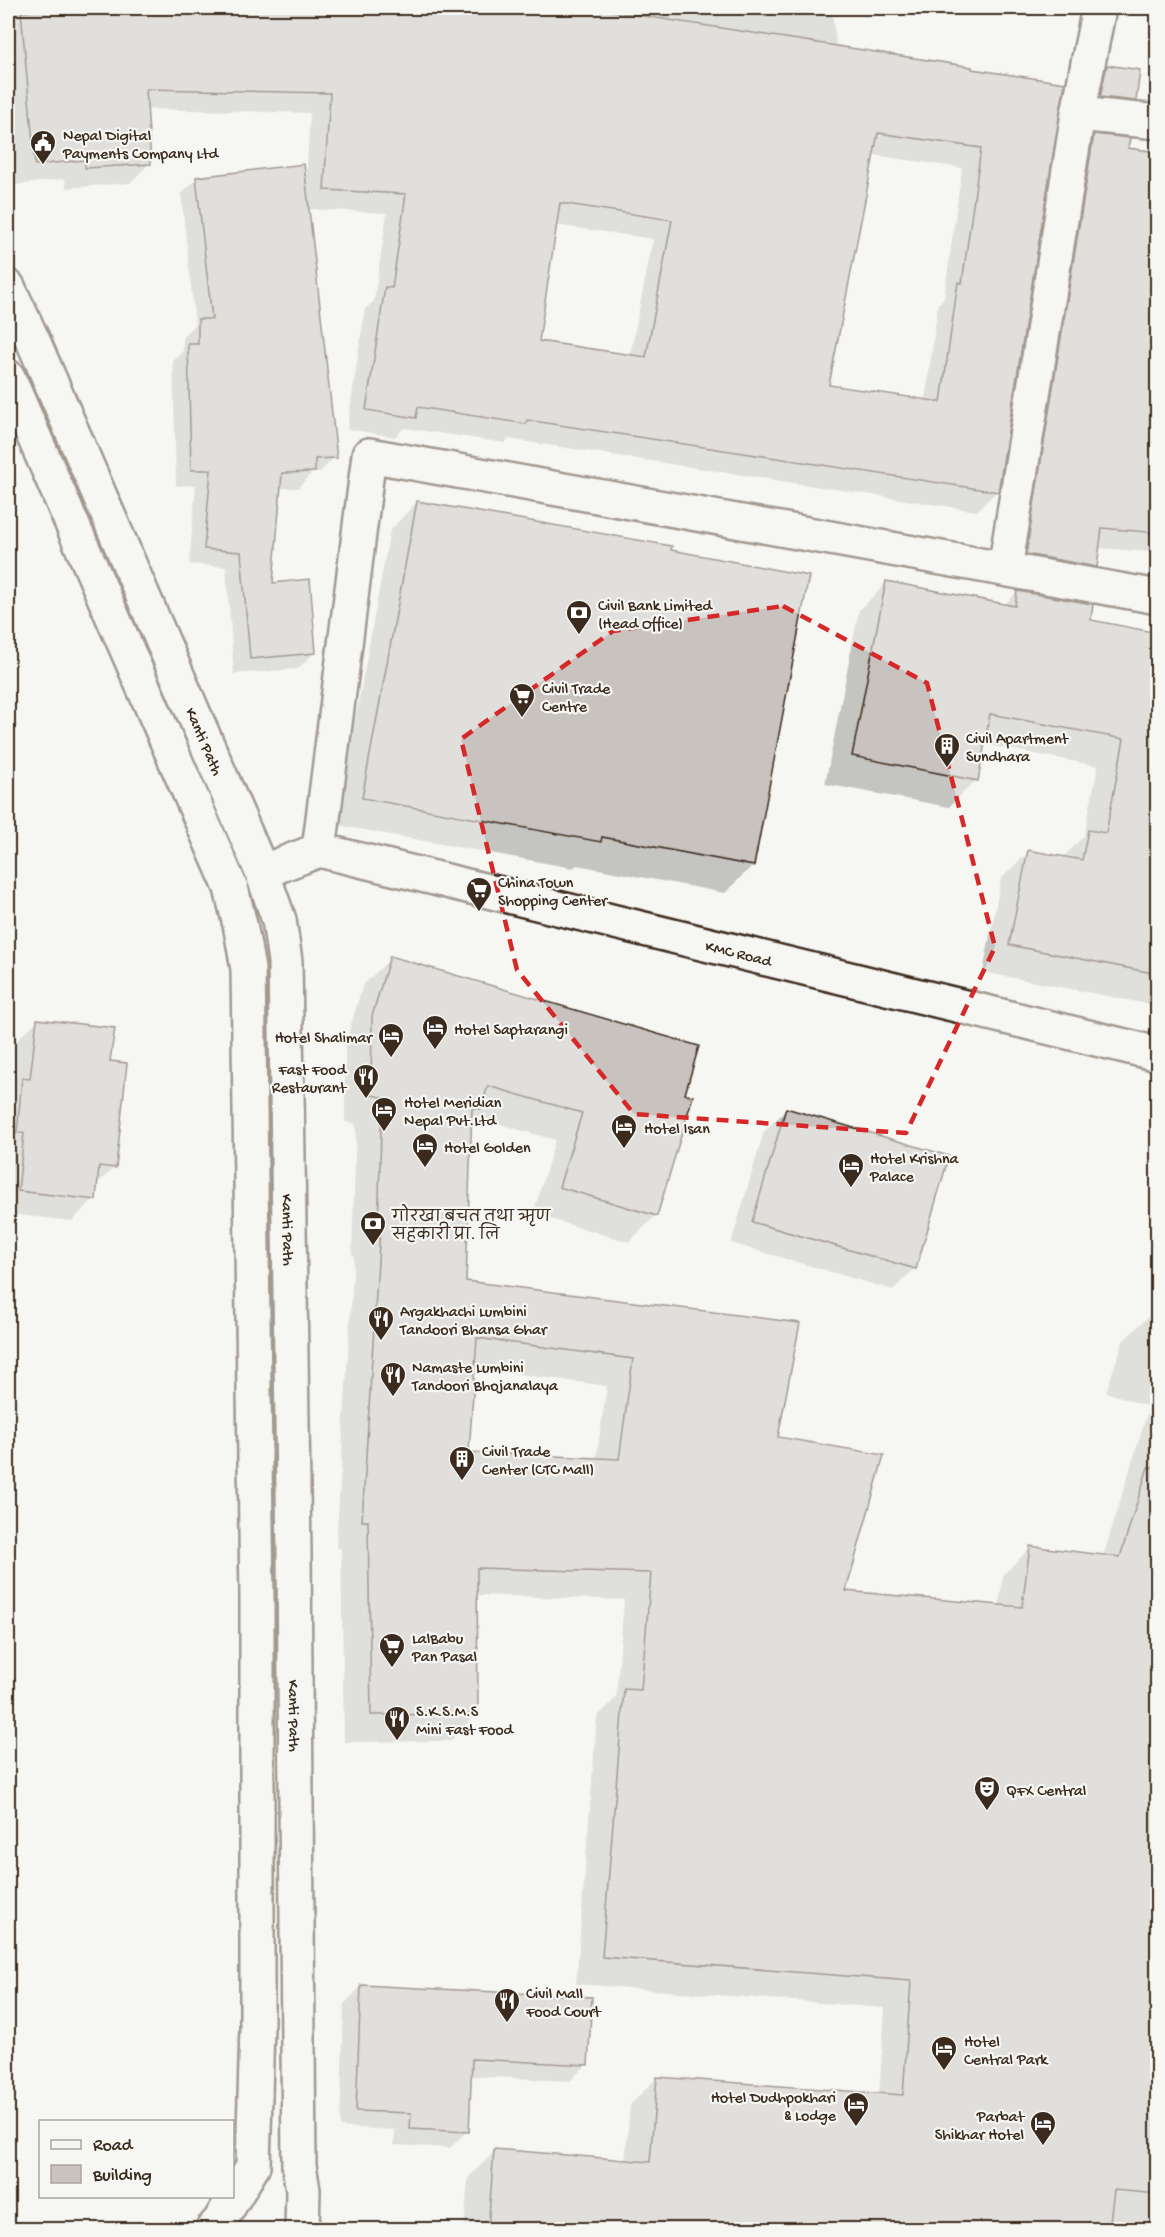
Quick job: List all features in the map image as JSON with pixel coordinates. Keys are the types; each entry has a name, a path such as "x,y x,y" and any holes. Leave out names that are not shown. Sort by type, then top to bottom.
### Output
{"main road":[{"path":"1005,569 1078,114 1099,8"},
{"path":"1078,114 1158,122"},
{"name":"Kanti Path","path":"8,287 262,872 279,920 285,961 299,2166 303,2190 302,2229"},
{"path":"8,377 231,888 242,929 248,969 257,1599 256,2050 253,2166 234,2198"},
{"path":"262,872 319,850 369,455 1158,597"},
{"name":"KMC Road","path":"319,850 1158,1054"},
{"path":"303,2190 322,2229"},
{"path":"212,2229 220,2221 234,2198"}],"highlighted area":[{"path":"783,606 927,683 995,947 906,1133 634,1114 517,970 461,739 613,631"}],"building":[{"path":"72,8 592,8 1065,83 998,492 527,420 526,424 418,407 416,418 366,410 385,287 392,288 406,194 324,190 330,93 146,89 151,164 85,168 85,160 35,165 21,12","holes":["878,133 981,148 962,283 958,282 941,402 829,385","560,203 672,220 646,357 539,341"]},
{"path":"1107,65 1140,70 1136,101 1100,97"},
{"path":"1094,134 1130,138 1128,148 1158,152 1158,533 1102,528 1097,567 1026,554"},
{"path":"304,164 337,458 315,459 315,472 282,473 273,583 310,579 316,653 250,659 241,552 204,549 211,470 191,470 188,344 198,344 198,319 212,319 196,177"},
{"path":"417,501 672,546 671,550 809,576 754,866 602,837 601,842 362,798"},
{"name":"Civil Apartment Sundhara","path":"886,581 1015,606 1017,591 1093,604 1091,620 1158,633 1158,974 1009,945 1028,850 1082,860 1088,830 1106,833 1124,739 990,714 978,781 852,756"},
{"path":"390,956 699,1046 685,1094 693,1096 657,1216 559,1187 582,1113 488,1086 481,1109 472,1108 466,1281 800,1323 778,1437 884,1455 846,1591 1022,1607 1030,1546 1120,1557 1148,1467 1158,1468 1158,2194 1114,2190 1109,2229 488,2229 494,2149 650,2162 657,2077 903,2095 911,1981 602,1957 624,1689 641,1690 651,1573 477,1568 478,1714 371,1715 368,1521 362,1521 380,1229 378,1229 382,1097 371,1095 372,1016","holes":["477,1338 633,1359 619,1459 469,1452"]},
{"path":"37,1019 115,1028 110,1061 127,1063 116,1168 99,1166 96,1200 18,1191 24,1133 17,1133 22,1078 30,1079"},
{"name":"Hotel Krishna Palace","path":"786,1108 949,1156 916,1269 752,1222"},
{"path":"361,1985 592,1997 588,2065 472,2059 469,2132 410,2129 411,2113 356,2111"}],"place":[{"name":"Nepal Digital Payments Company Ltd","path":"43,166"},
{"name":"Civil Bank Limited (Head Office)","path":"579,636"},
{"name":"Civil Trade Centre","path":"522,719"},
{"name":"Civil Apartment Sundhara","path":"947,769"},
{"name":"China Town Shopping Center","path":"479,913"},
{"name":"Hotel Saptarangi","path":"435,1051"},
{"name":"Hotel Shalimar","path":"391,1059"},
{"name":"Fast Food Restaurant","path":"366,1100"},
{"name":"Hotel Meridian Nepal Pvt.Ltd","path":"384,1133"},
{"name":"Hotel Isan","path":"624,1150"},
{"name":"Hotel Golden","path":"425,1169"},
{"name":"Hotel Krishna Palace","path":"851,1189"},
{"name":"गोरखा बचत तथा ऋण सहकारी प्रा. लि","path":"373,1247"},
{"name":"Argakhachi Lumbini Tandoori Bhansa Ghar","path":"381,1342"},
{"name":"Namaste Lumbini Tandoori Bhojanalaya","path":"393,1398"},
{"name":"Civil Trade Center (CTC Mall)","path":"462,1482"},
{"name":"LalBabu Pan Pasal","path":"392,1669"},
{"name":"S.K.S.M.S Mini Fast Food","path":"397,1742"},
{"name":"QFX Central","path":"987,1812"},
{"name":"Civil Mall Food Court","path":"507,2024"},
{"name":"Hotel Central Park","path":"944,2072"},
{"name":"Hotel Dudhpokhari & Lodge","path":"856,2128"},
{"name":"Parbat Shikhar Hotel","path":"1043,2147"}]}
